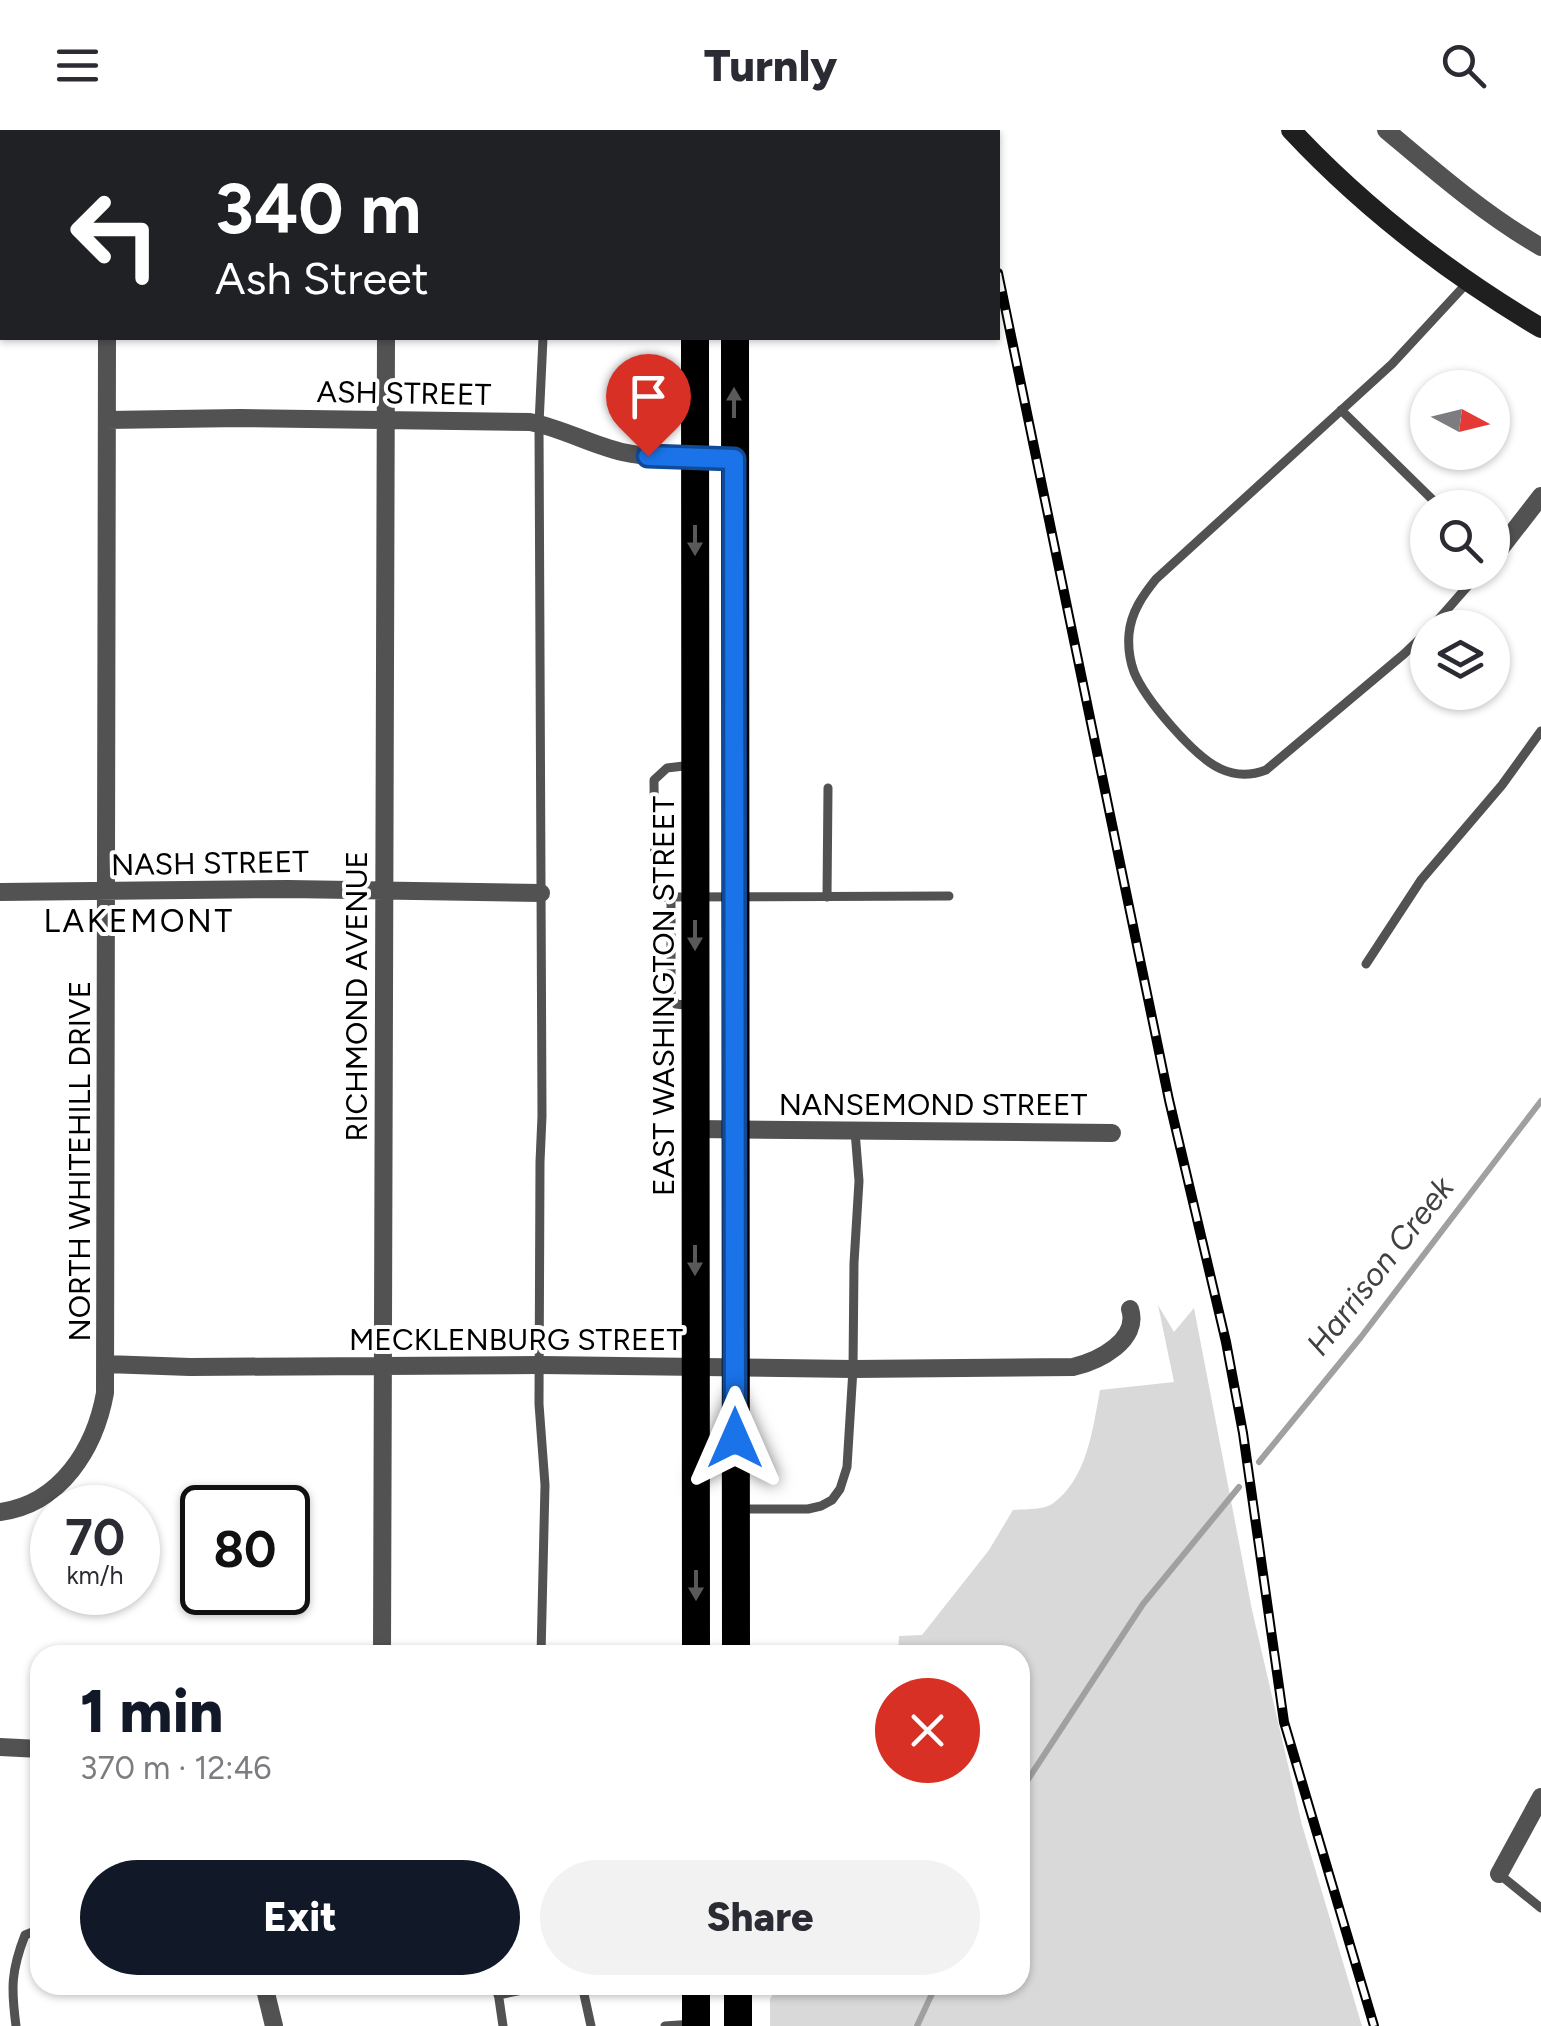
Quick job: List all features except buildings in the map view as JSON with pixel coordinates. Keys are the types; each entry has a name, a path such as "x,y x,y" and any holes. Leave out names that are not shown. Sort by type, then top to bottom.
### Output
{"highway":[{"name":"EAST WASHINGTON STREET","path":"695,340 695,765 683,896 695,1006 696,1645"},
{"path":"735,340 736,1645"},
{"path":"696,1995 696,2025"},
{"path":"738,1995 738,2026"}],"main road":[{"path":"1290,130 1412,240 1541,328"}],"street":[{"path":"1386,130 1458,192 1541,247"},
{"name":"NORTH WHITEHILL DRIVE","path":"0,1512 40,1499 78,1463 100,1422 105,1393 107,340"},
{"name":"RICHMOND AVENUE","path":"382,1645 386,340"},
{"name":"ASH STREET","path":"106,420 240,418 539,424 618,451 660,458 734,459"},
{"path":"1510,535 1541,496"},
{"name":"NASH STREET","path":"0,892 288,888 541,893"},
{"name":"NANSEMOND STREET","path":"695,1129 1112,1133"},
{"name":"MECKLENBURG STREET","path":"106,1364 853,1369 1074,1366 1105,1355 1119,1344 1131,1328 1130,1309"},
{"path":"0,1747 30,1748"},
{"path":"1499,1874 1541,1797"},
{"path":"266,1995 274,2026"}],"lane":[{"path":"1410,648 1266,770 1252,775 1221,769 1202,758 1143,689 1130,657 1129,634 1134,611 1156,579 1392,364 1469,282"},
{"path":"541,1645 545,1484 539,1404 539,424 543,340"},
{"path":"1341,410 1423,490"},
{"path":"1446,610 1464,590"},
{"path":"1366,964 1421,880 1502,785 1541,731"},
{"path":"695,765 667,768 654,780 654,894 949,896"},
{"path":"827,897 828,788"},
{"path":"735,1508 821,1506 840,1490 848,1467 859,1181 855,1131"},
{"path":"1499,1874 1541,1908"},
{"path":"16,2026 11,1986 16,1958 25,1934 30,1932"},
{"path":"499,1995 503,2026"},
{"path":"584,1995 591,2026"},
{"path":"665,2026 696,2025"}],"shaded area":[{"path":"1158,1305 1174,1332 1194,1308 1252,1610 1302,1825 1362,2026 770,2026 772,1995 1030,1995 1030,1645 899,1645 899,1636 922,1635 989,1550 1013,1510 1048,1506 1064,1494 1081,1467 1100,1390 1174,1382"}],"waterway":[{"name":"Harrison Creek","path":"1259,1462 1361,1337 1541,1101"},
{"name":"Harrison Creek","path":"1030,1776 1143,1604 1239,1487"},
{"name":"Harrison Creek","path":"917,2026 931,1995"}],"railway":[{"path":"1000,283 1169,1100 1226,1342 1243,1433 1284,1722 1374,2026"}],"district":[{"name":"LAKEMONT","path":"139,921"}],"route":[{"path":"648,456 734,459 735,1438"}]}
